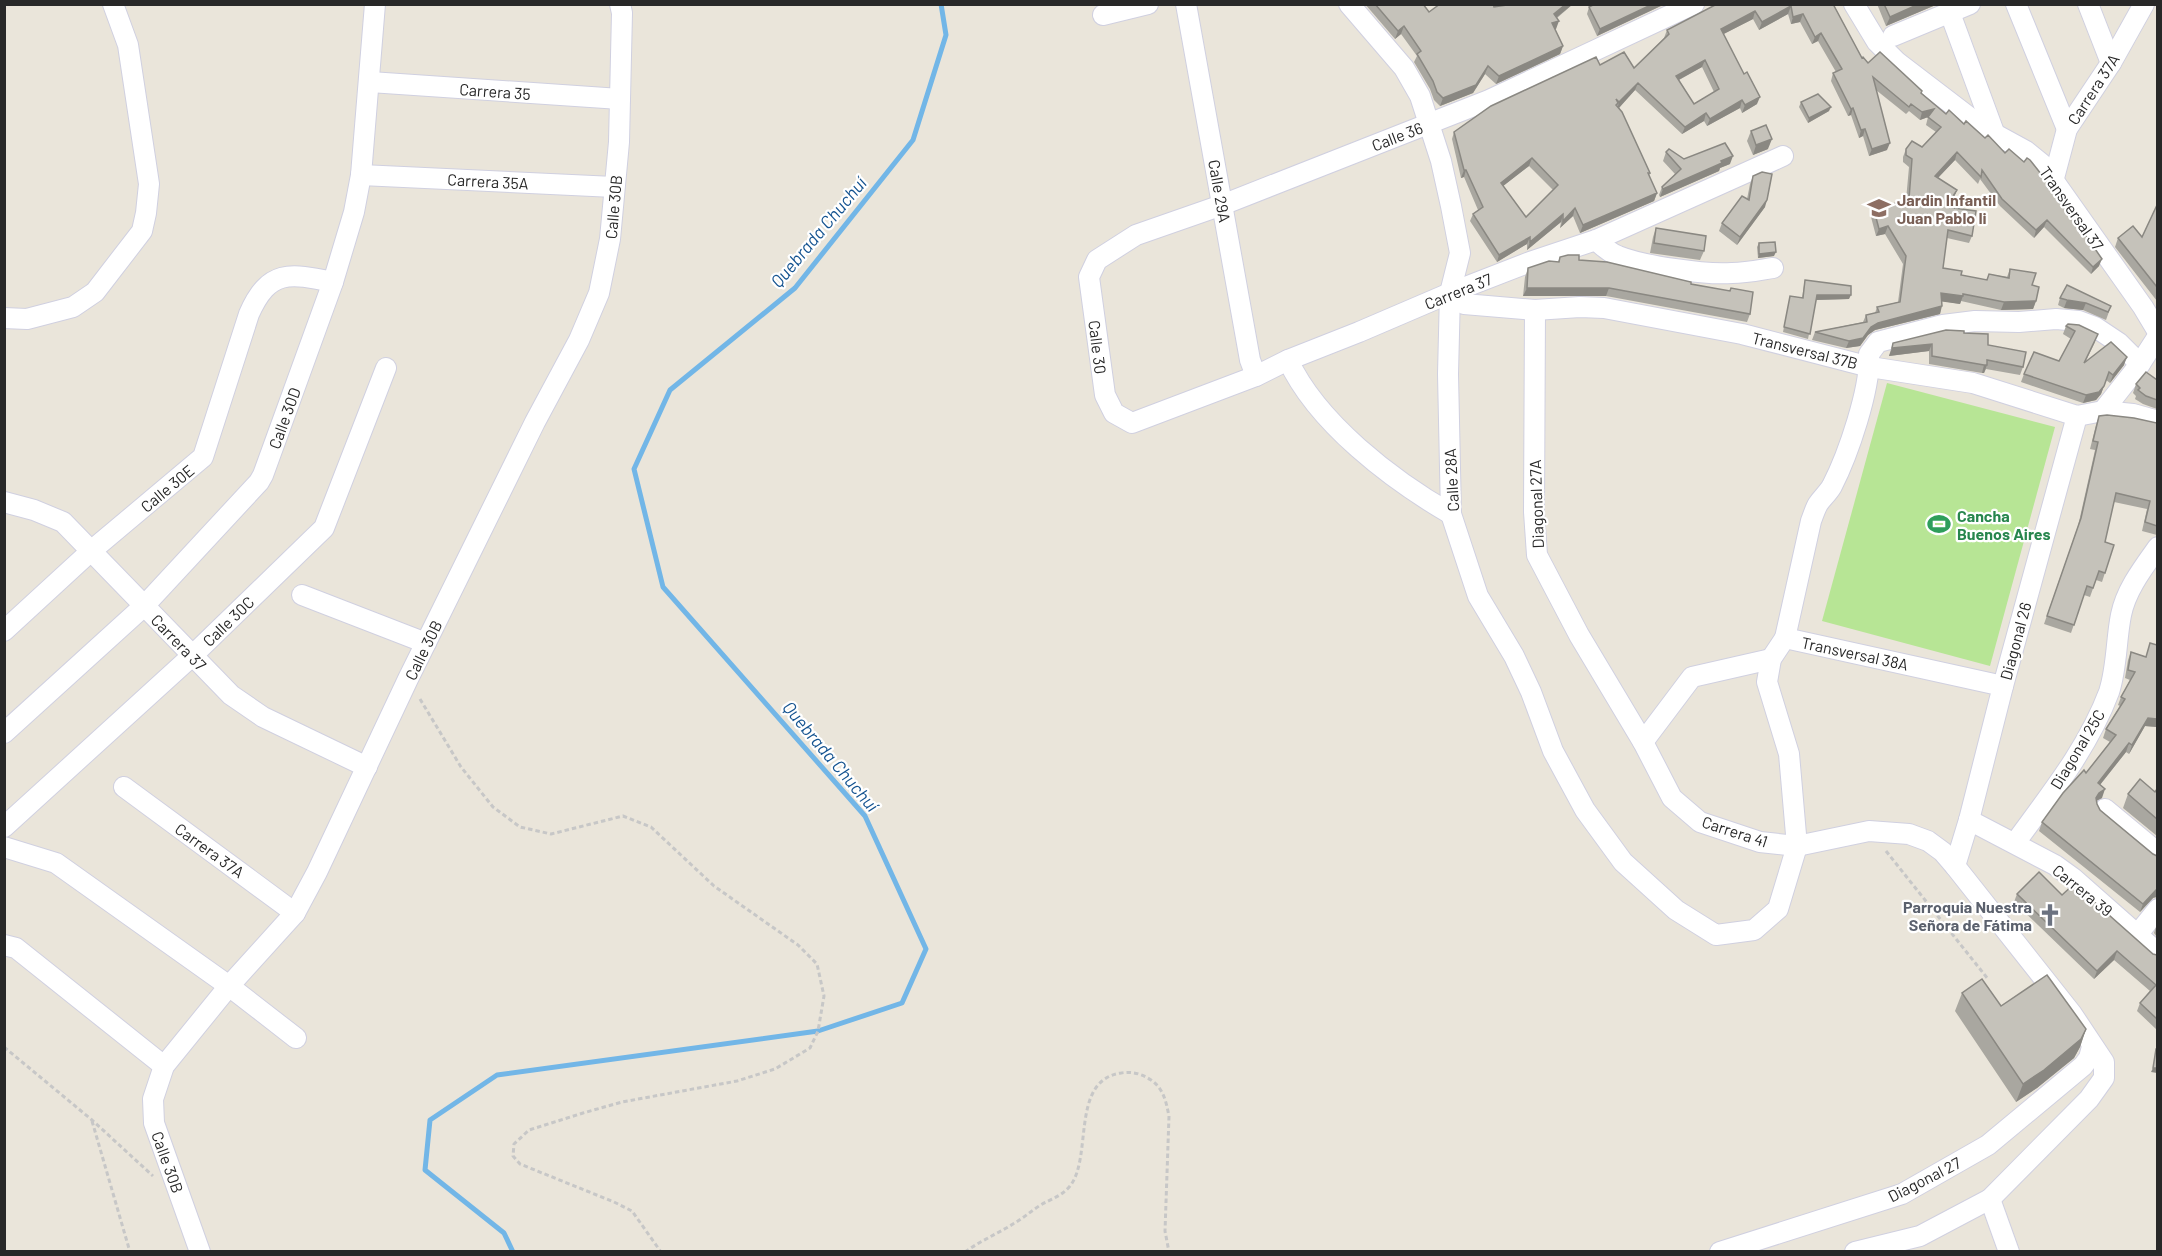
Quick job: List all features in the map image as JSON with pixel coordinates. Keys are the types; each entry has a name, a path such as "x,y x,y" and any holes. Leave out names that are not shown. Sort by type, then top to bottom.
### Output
{"street":[{"path":"4,318 27,319 73,307 95,292 142,231 149,184 128,45 113,4"},
{"name":"Calle 30D","path":"4,733 144,606 263,475 333,282 354,212 361,175 375,4"},
{"name":"Calle 30B","path":"200,1251 154,1123 153,1099 164,1066 229,986 295,914 535,422 579,340 599,293 610,239 619,142 622,14 620,4"},
{"path":"1103,15 1148,4"},
{"name":"Calle 29A","path":"1186,4 1250,360 1256,376"},
{"name":"Calle 28A","path":"1349,4 1404,68 1420,96 1441,161 1460,253 1450,293 1448,374 1451,514 1478,596 1514,656 1531,692 1553,751 1585,810 1623,862 1676,910 1716,935 1754,930 1778,909 1797,846"},
{"name":"Calle 36","path":"1097,260 1136,235 1222,205 1489,100 1694,4"},
{"name":"Transversal 37","path":"1854,4 1885,39 1897,62 1995,135 2026,151 2042,164 2143,307 2157,334"},
{"path":"1885,39 1970,4"},
{"path":"2016,4 2067,129"},
{"path":"2088,4 2111,63"},
{"name":"Carrera 37A","path":"2054,178 2067,129 2111,63 2144,4"},
{"path":"1950,13 1995,135"},
{"name":"Carrera 35","path":"370,82 620,99"},
{"name":"Carrera 37","path":"1132,423 1256,376 1288,360 1450,293 1530,262 1596,240 1783,156"},
{"name":"Carrera 35A","path":"361,175 614,187"},
{"path":"1596,240 1617,255 1634,261 1696,272 1731,274 1773,268"},
{"name":"Calle 30","path":"1097,260 1089,277 1105,395 1114,413 1132,423"},
{"name":"Calle 30E","path":"4,631 91,551 203,457 249,314 257,296 268,284 285,276 305,276 333,282"},
{"name":"Transversal 37B","path":"1450,293 1464,304 1535,310 1604,308 1742,334 1870,367 1973,383 2077,416 2103,411 2133,414 2157,421"},
{"name":"Diagonal 27A","path":"1535,310 1534,512 1537,555 1579,635 1642,742"},
{"path":"1785,638 1811,521 1818,504 1830,490 1840,469 1853,434 1870,367 1869,354 1878,342 1942,325 1975,321 2019,322 2056,319 2079,321 2095,327 2119,344 2140,364"},
{"path":"2103,411 2140,364 2157,334"},
{"path":"1288,360 1316,406 1368,456 1396,479 1451,514"},
{"name":"Calle 30C","path":"4,827 193,655 324,528 386,368"},
{"name":"Diagonal 26","path":"1955,866 1970,820 2003,686 2077,416"},
{"name":"Carrera 37","path":"4,502 34,510 63,522 231,695 263,717 367,767"},
{"name":"Diagonal 25C","path":"2015,843 2065,774 2098,720 2110,688 2121,613 2131,589 2157,547"},
{"path":"302,596 426,644"},
{"name":"Transversal 38A","path":"1771,658 1785,638 2003,686"},
{"path":"1642,742 1692,677 1771,658 1767,682 1789,754 1797,846"},
{"name":"Carrera 41","path":"1642,742 1672,798 1700,822 1760,842 1797,846 1869,831 1909,834 1928,841 1955,866 2072,1014 2104,1062 2104,1078 2089,1099 1990,1199 1923,1244 1855,1251"},
{"name":"Carrera 37A","path":"124,787 295,914"},
{"path":"2105,809 2157,853"},
{"name":"Carrera 39","path":"1970,820 2055,865 2073,878 2157,953"},
{"path":"4,847 56,863 229,986 296,1038"},
{"path":"2137,935 2157,909"},
{"path":"4,945 16,948 164,1066"},
{"name":"Diagonal 27","path":"1720,1251 1766,1239 1902,1194 1988,1145 2083,1066 2089,1058 2092,1047"},
{"path":"1990,1199 2009,1251"}],"path":[{"path":"408,679 461,767 493,807 520,827 551,834 623,816 651,827 714,886 798,945 817,964 824,996 818,1031 810,1048 775,1069 726,1083 622,1102 583,1113 529,1130 514,1144 513,1156 520,1164 632,1211 661,1251"},
{"path":"1869,831 1988,979"},
{"path":"4,1047 92,1120 159,1181"},
{"path":"964,1251 1060,1196 1071,1185 1078,1168 1086,1115 1092,1096 1101,1082 1111,1074 1129,1072 1140,1074 1160,1087 1166,1101 1169,1116 1165,1231 1168,1251"},
{"path":"92,1120 130,1251"}],"green space":[{"name":"Cancha Buenos Aires","path":"1887,383 2055,427 1990,666 1822,621"}],"building":[{"path":"1375,4 1423,4 1429,12 1440,4 1493,4 1494,7 1514,4 1566,4 1554,14 1559,21 1552,23 1563,46 1499,76 1488,66 1476,85 1443,98 1437,92 1417,54 1421,51 1404,26 1398,31"},
{"path":"1595,4 1653,4 1600,29 1589,7"},
{"path":"1717,4 1833,4 1862,58 1868,63 1880,52 1922,91 1921,93 1946,114 1949,110 1964,124 1966,121 1985,138 1988,135 2005,153 2009,149 2024,162 2027,158 2030,160 2049,184 2047,187 2067,208 2102,259 2093,267 2047,220 2036,230 2002,199 1982,170 1981,177 1957,152 1935,176 1957,190 1946,207 1976,211 1972,236 1948,230 1943,268 1962,271 1961,275 1987,280 1989,274 2009,278 2010,269 2036,273 2032,285 2039,287 2036,301 2004,302 1963,294 1963,296 1941,293 1942,306 1878,323 1871,327 1863,338 1849,341 1815,332 1867,322 1866,315 1879,312 1877,307 1900,302 1906,256 1888,226 1879,229 1874,210 1909,199 1912,159 1906,155 1906,149 1912,141 1922,147 1941,127 1928,117 1934,109 1922,112 1911,104 1909,107 1873,77 1890,143 1872,149 1865,129 1861,130 1853,108 1851,109 1833,73 1842,69 1821,33 1815,37 1803,14 1793,17 1791,6 1762,22 1755,11 1721,29 1744,74 1747,72 1760,97 1745,105 1742,100 1710,119 1706,113 1685,127 1638,83 1619,102 1616,99 1618,103 1616,105 1622,112 1657,193 1583,225 1575,208 1563,221 1563,214 1530,242 1530,237 1499,255 1473,214 1483,207 1464,170 1454,132 1491,106 1596,57 1600,65 1624,52 1634,68 1669,34 1667,30","holes":["1705,60 1719,89 1694,104 1676,76","1532,158 1558,185 1526,217 1501,183"]},
{"path":"1884,4 1919,4 1890,17"},
{"path":"1818,94 1831,107 1809,118 1801,102"},
{"path":"1766,125 1772,139 1756,145 1751,131"},
{"path":"1725,143 1733,156 1663,189 1662,187 1681,169 1666,152 1669,149 1684,159"},
{"path":"1762,172 1772,174 1767,200 1740,237 1722,223 1742,196 1749,200 1753,176"},
{"path":"2157,205 2157,287 2118,238 2133,226 2142,237"},
{"path":"1656,228 1706,236 1704,251 1654,243"},
{"path":"1775,242 1776,252 1759,254 1759,243"},
{"path":"1579,255 1579,260 1607,262 1691,282 1691,284 1730,291 1731,288 1753,292 1750,314 1609,288 1527,288 1528,268 1549,261 1559,262 1560,257"},
{"path":"1805,280 1851,286 1851,295 1817,295 1810,334 1784,327 1790,296 1803,298"},
{"path":"2067,285 2111,306 2108,312 2086,303 2060,298"},
{"path":"2068,324 2079,325 2098,334 2084,363 2111,342 2127,357 2113,375 2109,372 2099,392 2086,395 2024,374 2034,352 2059,361 2075,331 2066,326"},
{"path":"1946,330 1988,334 1988,345 2026,352 2023,367 1987,360 1987,365 1984,365 1932,356 1932,344 1892,348 1893,343"},
{"path":"2146,372 2157,380 2157,400 2138,390 2140,388 2136,384"},
{"path":"2107,415 2157,423 2157,526 2145,522 2150,501 2116,493 2105,542 2114,545 2105,573 2099,571 2093,588 2087,586 2074,625 2047,616 2081,518 2098,442 2093,441 2099,416"},
{"path":"2150,643 2157,645 2157,719 2148,718 2132,745 2129,743 2098,783 2105,789 2096,798 2100,810 2157,856 2157,890 2143,904 2042,822 2063,793 2084,770 2086,773 2116,735 2106,729 2125,699 2121,697 2135,672 2128,670 2131,652 2146,657"},
{"path":"2140,779 2155,792 2157,789 2157,819 2128,794"},
{"path":"2039,872 2062,895 2074,884 2153,954 2157,955 2157,1019 2140,1003 2156,985 2117,951 2097,971 2017,894"},
{"path":"2047,975 2086,1029 2081,1039 2044,1070 2023,1084 1962,993 1982,979 2001,1006"},
{"path":"2156,1049 2157,1068 2153,1068"}],"waterway":[{"name":"Quebrada Chuchuí","path":"513,1252 504,1233 425,1170 430,1120 497,1075 818,1031 902,1003 926,949 865,816 663,587 634,469 670,390 795,288 913,140 946,35 941,4"}],"place":[{"name":"Jardin Infantil Juan Pablo Ii","path":"1879,208"},
{"name":"Cancha Buenos Aires","path":"1939,524"},
{"name":"Parroquia Nuestra Señora de Fátima","path":"2050,915"}]}
